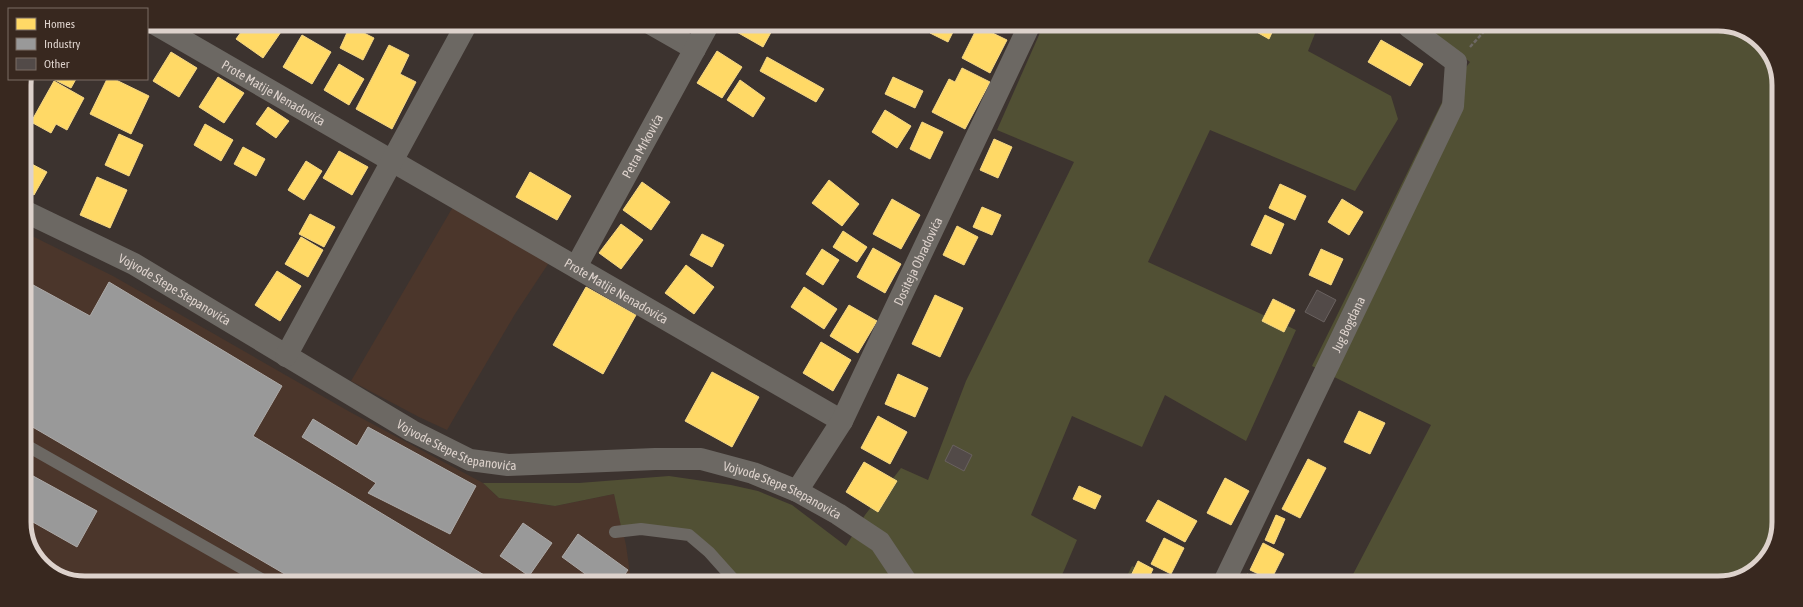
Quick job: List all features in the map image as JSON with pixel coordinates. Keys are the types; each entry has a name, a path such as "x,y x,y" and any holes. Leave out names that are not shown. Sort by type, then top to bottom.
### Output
{"street":[{"name":"Prote Matije Nenadovića","path":"166,31 842,421"},
{"path":"286,356 463,31"},
{"path":"664,31 695,49"},
{"name":"Petra Mrkovića","path":"576,267 705,31"},
{"name":"Dositeja Obradovića","path":"797,491 842,421 1026,31"},
{"path":"1414,31 1456,62"},
{"name":"Jug Bogdana","path":"1227,576 1453,106 1456,62"},
{"name":"Vojvode Stepe Stepanovića","path":"31,214 134,264 412,431 470,460 508,465 655,459 701,459 753,472 797,491 838,514 880,542 903,576"}],"lane":[{"path":"31,448 256,576"},
{"path":"615,532 641,529 689,535 709,552 731,576"}],"path":[{"path":"1456,62 1484,31"}],"shaded area":[{"path":"1041,31 1316,31 1308,51 1391,96 1398,119 1355,191 1210,130 1148,262 1296,330 1246,441 1165,395 1142,447 1072,416 1031,515 1077,540 1062,576 730,576 689,535 622,531 614,494 555,506 499,498 483,483 579,483 669,476 731,485 758,491 792,505 846,546 865,515 901,468 928,480 966,381 1074,162 997,130"},
{"path":"1431,31 1725,31 1748,40 1763,55 1770,71 1772,82 1772,529 1763,552 1751,565 1745,569 1728,575 1718,576 1352,576 1431,425 1312,366 1446,94 1470,62"},
{"path":"457,200 556,252 515,314 447,430 351,381"},
{"path":"31,235 113,276 350,412 483,483 499,498 555,506 614,494 626,545 630,576 78,576 55,567 40,552 35,542 31,525"},
{"path":"1132,566 1157,576 1127,576"}],"building: Homes":[{"path":"242,31 282,31 263,58 236,39"},
{"path":"348,31 360,31 374,38 363,60 340,48"},
{"path":"735,31 772,31 763,47"},
{"path":"931,31 954,31 948,42 930,33"},
{"path":"976,31 988,31 1007,40 990,73 962,58"},
{"path":"1255,31 1273,31 1269,39"},
{"path":"302,35 331,52 312,84 283,67"},
{"path":"1381,40 1423,64 1410,86 1368,62"},
{"path":"389,45 409,55 400,74 416,82 392,129 356,109"},
{"path":"717,51 742,67 722,98 697,83"},
{"path":"171,52 197,68 179,97 153,81"},
{"path":"767,57 824,89 816,102 760,71"},
{"path":"339,64 364,79 349,105 324,90"},
{"path":"962,68 990,82 965,129 932,112 949,79 955,82"},
{"path":"218,77 244,93 224,123 199,107"},
{"path":"893,77 923,91 915,108 885,94"},
{"path":"55,80 75,80 71,88"},
{"path":"107,80 116,80 149,96 131,134 90,114"},
{"path":"740,80 765,98 753,117 727,100"},
{"path":"54,81 84,98 67,130 56,124 51,133 31,122"},
{"path":"268,107 289,121 276,138 256,124"},
{"path":"885,110 911,126 897,148 872,132"},
{"path":"922,122 943,132 930,159 910,149"},
{"path":"205,124 233,140 221,161 194,145"},
{"path":"119,134 143,145 129,176 105,165"},
{"path":"994,139 1012,147 998,178 980,170"},
{"path":"243,147 265,159 256,176 234,164"},
{"path":"339,151 368,167 352,195 323,178"},
{"path":"306,161 322,171 304,200 288,190"},
{"path":"31,164 47,172 34,195 31,193"},
{"path":"530,172 571,196 557,220 516,197"},
{"path":"97,177 127,190 110,228 80,215"},
{"path":"829,180 859,204 842,226 812,203"},
{"path":"642,182 670,202 651,230 623,210"},
{"path":"1280,184 1306,196 1295,220 1269,208"},
{"path":"892,199 920,215 901,249 873,234"},
{"path":"1342,199 1363,212 1349,235 1328,222"},
{"path":"982,207 1001,215 992,235 973,227"},
{"path":"310,214 335,227 324,247 299,234"},
{"path":"1265,215 1284,224 1271,254 1251,245"},
{"path":"621,224 643,240 621,269 599,253"},
{"path":"957,226 978,237 964,265 943,255"},
{"path":"843,231 867,247 857,262 833,247"},
{"path":"702,234 724,245 712,267 690,255"},
{"path":"301,237 323,250 308,277 285,264"},
{"path":"873,248 901,264 885,293 857,277"},
{"path":"822,249 839,260 823,285 806,274"},
{"path":"1321,249 1343,259 1331,285 1309,275"},
{"path":"686,265 714,287 694,314 665,293"},
{"path":"277,271 301,286 280,321 255,305"},
{"path":"586,287 636,315 603,374 553,345"},
{"path":"804,287 837,309 824,329 791,307"},
{"path":"935,295 963,308 940,357 912,344"},
{"path":"1273,299 1295,310 1284,332 1262,321"},
{"path":"849,305 877,321 858,353 830,336"},
{"path":"821,342 851,360 833,391 803,373"},
{"path":"712,372 759,397 732,447 685,421"},
{"path":"898,374 928,388 915,417 885,404"},
{"path":"1359,411 1385,423 1370,454 1344,442"},
{"path":"878,416 907,432 890,464 861,448"},
{"path":"1308,459 1326,468 1300,518 1282,509"},
{"path":"864,462 897,481 878,512 846,492"},
{"path":"1225,478 1249,491 1231,525 1207,513"},
{"path":"1079,486 1101,496 1095,509 1073,499"},
{"path":"1158,500 1197,521 1185,542 1146,521"},
{"path":"1276,515 1285,519 1274,544 1265,540"},
{"path":"1164,538 1184,548 1171,574 1151,564"},
{"path":"1263,543 1284,554 1273,576 1263,576 1250,570"},
{"path":"1138,561 1153,569 1150,576 1131,576"}],"building: Industry":[{"path":"109,282 282,386 253,436 486,576 288,576 31,426 31,284 90,316"},
{"path":"313,419 357,446 368,427 476,486 450,534 368,493 376,483 302,437"},
{"path":"31,475 97,511 77,547 31,521"},
{"path":"523,523 552,543 529,576 500,556"},
{"path":"578,534 628,570 624,576 588,576 562,557"}],"building: Other":[{"path":"1317,290 1336,300 1324,322 1305,312"},
{"path":"953,445 972,455 964,471 945,461"}]}
